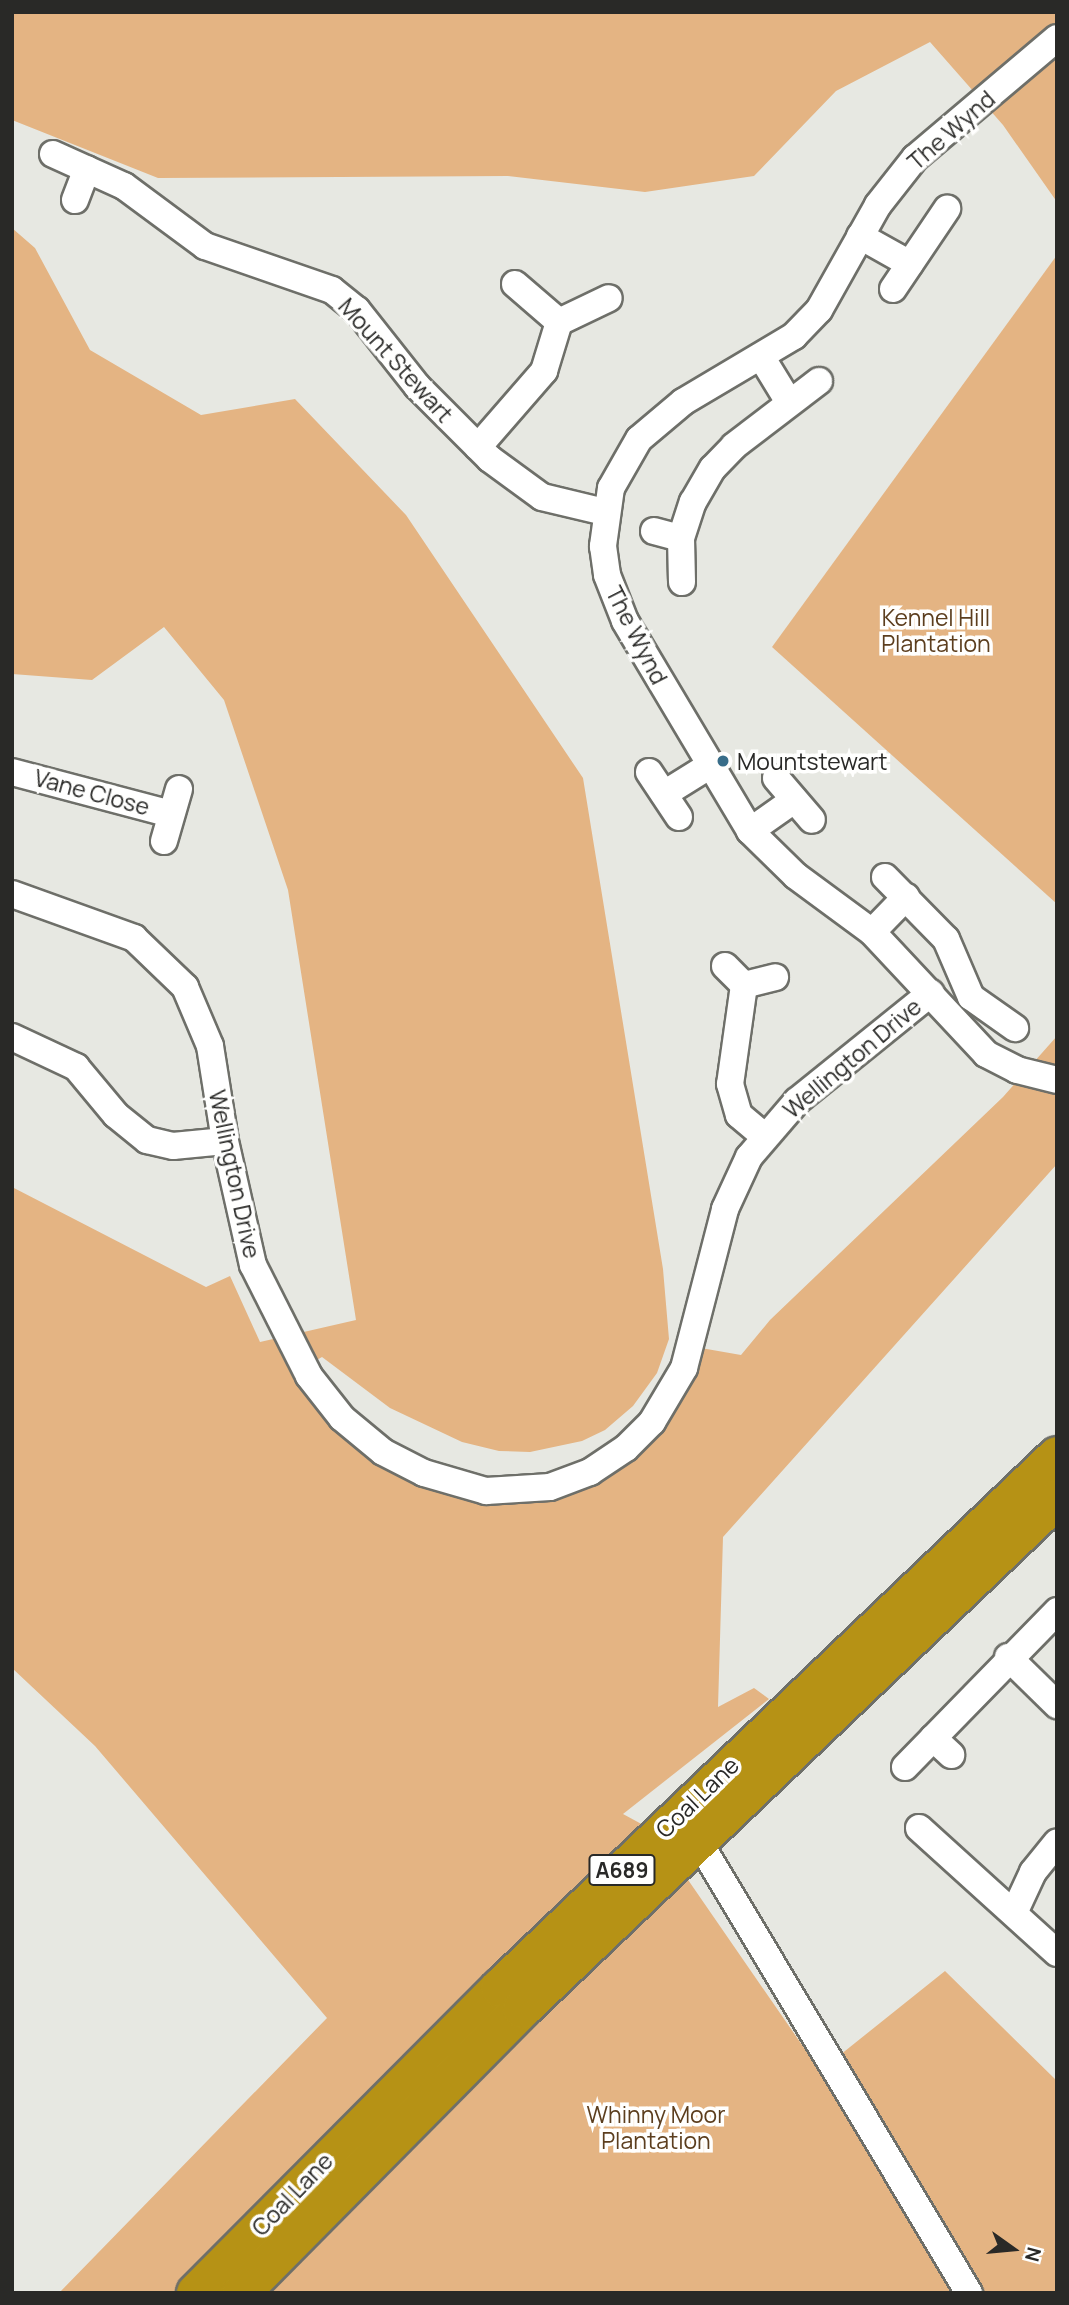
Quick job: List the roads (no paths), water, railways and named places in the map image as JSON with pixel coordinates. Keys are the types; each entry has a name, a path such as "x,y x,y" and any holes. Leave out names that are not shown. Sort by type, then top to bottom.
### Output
{"highway":[{"name":"Coal Lane","path":"196,2293 570,1920 1057,1455"},
{"name":"Coal Lane","path":"241,2293 513,2019 1057,1499"}],"street":[{"name":"The Wynd","path":"1057,37 915,158 860,236 819,310 794,336 762,358 660,417 621,465 605,512 603,546 615,600 709,766 750,831 796,876 872,932 986,1054 1017,1070 1057,1080"},
{"name":"Mount Stewart","path":"53,154 131,190 205,246 332,290 357,310 417,386 478,447 542,497 605,512"},
{"path":"75,200 87,169"},
{"path":"893,289 947,209"},
{"path":"860,236 910,264"},
{"path":"515,284 559,322"},
{"path":"478,447 544,371 559,322 610,298"},
{"path":"762,358 789,402"},
{"path":"682,582 681,538 693,502 718,462 818,381"},
{"path":"654,531 681,538"},
{"path":"664,794 709,766"},
{"name":"Vane Close","path":"12,772 171,814"},
{"path":"649,772 680,817"},
{"path":"776,778 812,820"},
{"name":"Vane Close","path":"164,841 179,789"},
{"path":"750,831 794,800"},
{"path":"885,877 946,939 971,997 1016,1028"},
{"name":"Wellington Drive","path":"12,894 119,930 169,967 205,1025 225,1141 253,1265 291,1345 316,1387 342,1418 383,1452 459,1486 512,1492 550,1487 590,1472 626,1448 652,1422 684,1368 725,1209 764,1136 797,1101 931,993"},
{"path":"872,932 906,897"},
{"path":"725,966 744,985"},
{"path":"744,985 775,977"},
{"path":"744,985 730,1084 739,1115 764,1136"},
{"path":"12,1037 86,1075 116,1115 146,1140 173,1146 225,1141"},
{"path":"905,1767 942,1747 1008,1657 1057,1611"},
{"path":"1008,1657 1057,1705"},
{"path":"919,1828 1057,1953"},
{"path":"699,1842 969,2293"},
{"path":"1014,1913 1033,1872 1057,1842"}],"place":[{"name":"Mountstewart","path":"723,761"}],"park label":[{"name":"Kennel Hill Plantation","path":"936,630"},
{"name":"Whinny Moor Plantation","path":"656,2127"}]}
